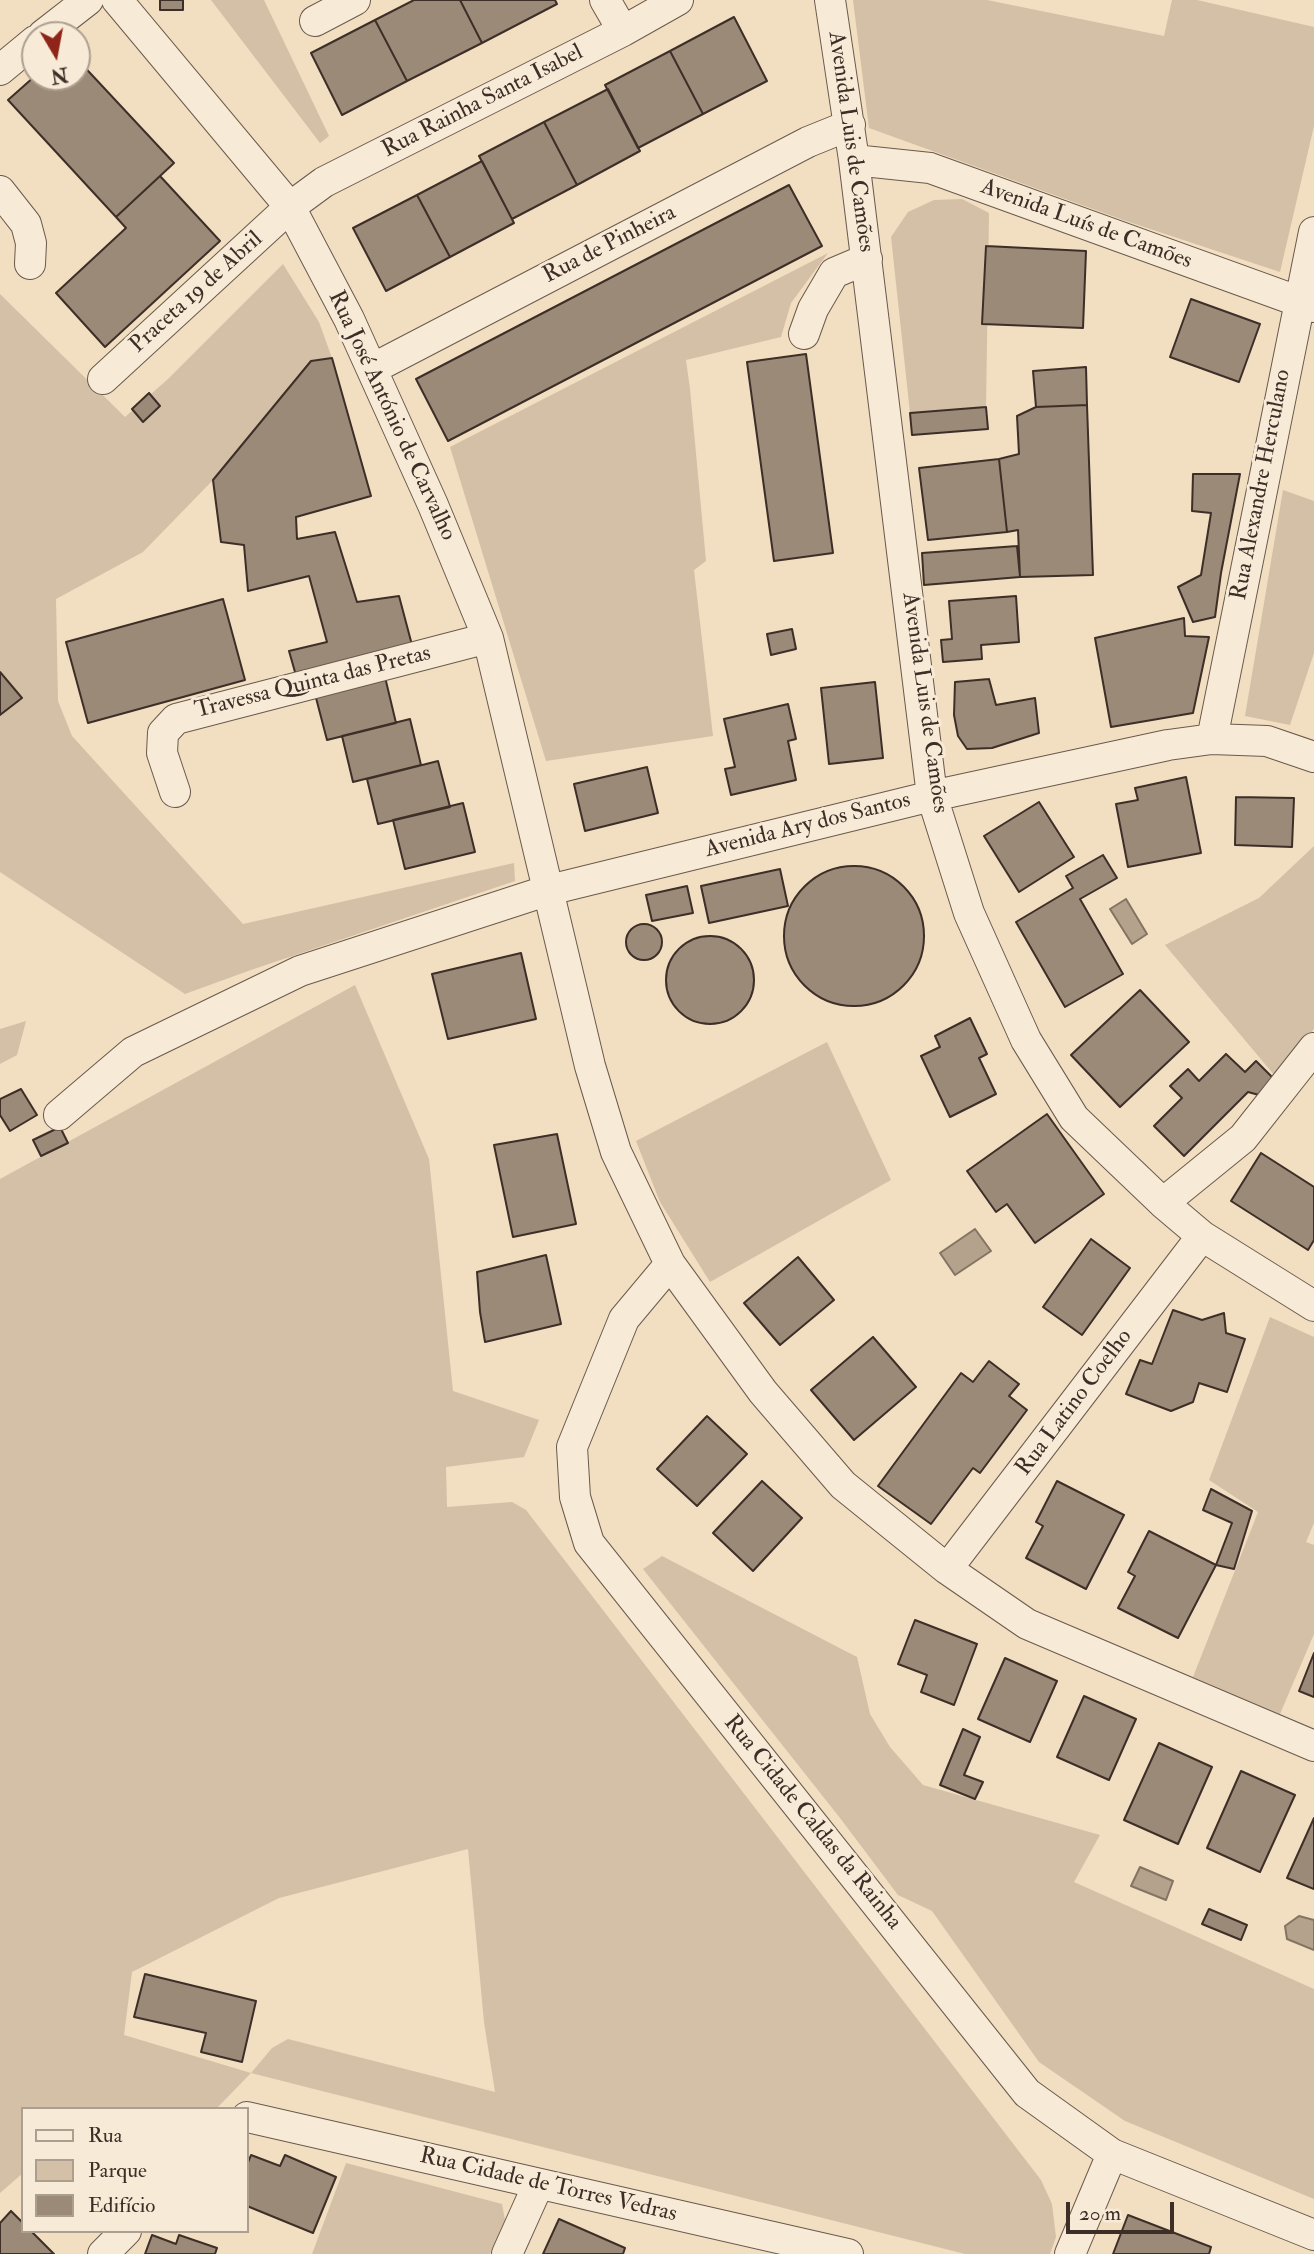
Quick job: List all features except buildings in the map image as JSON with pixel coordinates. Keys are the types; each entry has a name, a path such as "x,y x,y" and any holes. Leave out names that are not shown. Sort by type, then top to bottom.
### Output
{"street":[{"path":"61,21 88,0"},
{"name":"Rua José António de Carvalho","path":"117,0 290,206 349,319 433,505 488,638 590,1066 616,1152 670,1264 763,1392 843,1485 947,1569 1027,1624 1314,1746"},
{"path":"315,21 355,0"},
{"path":"606,0 622,31"},
{"name":"Avenida Luis de Camões","path":"830,0 850,125 932,796 969,913 1026,1040 1074,1118 1163,1203 1202,1236 1314,1306"},
{"name":"Rua Rainha Santa Isabel","path":"290,206 324,182 622,31 667,3"},
{"path":"0,70 21,53"},
{"name":"Rua de Pinheira","path":"372,369 808,142 850,125"},
{"name":"Avenida Luís de Camões","path":"854,160 930,168 1306,305"},
{"path":"0,191 26,224 32,243 30,264"},
{"name":"Praceta 19 de Abril","path":"103,379 290,206"},
{"name":"Rua Alexandre Herculano","path":"1212,739 1306,305 1314,232"},
{"path":"804,334 813,309 834,273 867,259"},
{"name":"Travessa Quinta das Pretas","path":"175,792 162,753 163,733 176,719 488,638"},
{"name":"Avenida Ary dos Santos","path":"59,1115 133,1052 300,971 549,890 932,796 1168,745 1212,739 1267,741 1314,757"},
{"path":"1163,1203 1243,1138 1314,1048"},
{"name":"Rua Latino Coelho","path":"947,1569 1202,1236"},
{"name":"Rua Cidade Caldas da Rainha","path":"670,1264 624,1319 572,1447 575,1497 589,1543 1027,2093 1112,2154 1314,2235"},
{"name":"Rua Cidade de Torres Vedras","path":"248,2117 797,2248 848,2254"},
{"path":"1070,2254 1112,2154"},
{"path":"507,2254 538,2185"},
{"path":"103,2254 124,2233"}],"green space":[{"path":"211,0 264,0 329,136 320,143"},
{"path":"853,0 987,0 1164,36 1172,0 1197,0 1314,27 1314,126 1280,272 1126,221 869,128"},
{"path":"962,199 989,213 986,407 910,413 891,237 908,212 934,200"},
{"path":"828,253 791,303 781,337 686,360 706,561 694,570 713,736 546,761 450,447"},
{"path":"283,264 319,322 332,358 311,361 213,480 143,552 56,599 58,701 72,736 243,924 514,863 515,881 185,994 0,872 0,715 22,698 0,672 0,294 125,417 168,379"},
{"path":"1283,490 1314,501 1314,653 1290,725 1245,716"},
{"path":"1314,846 1314,1029 1275,1076 1165,945 1259,898"},
{"path":"355,985 429,1159 453,1391 539,1420 524,1457 446,1467 447,1507 512,1502 526,1510 1041,2180 1052,2204 1056,2237 1050,2254 965,2254 251,2073 218,2107 21,2107 21,2175 0,2193 0,1179","holes":["468,1849 484,2022 495,2092 288,2039 272,2048 251,2073 124,2035 132,1972 279,1898"]},
{"path":"26,1021 17,1055 0,1064 0,1029"},
{"path":"827,1042 891,1180 710,1282 660,1202 636,1141"},
{"path":"1270,1317 1314,1337 1314,1523 1306,1542 1314,1545 1314,1634 1280,1714 1193,1677 1258,1512 1209,1480"},
{"path":"662,1556 857,1657 870,1714 890,1747 923,1785 1100,1835 1074,1882 1314,1989 1314,2199 1125,2121 1039,2062 932,1911 898,1895 643,1569"},
{"path":"346,2163 502,2204 505,2220 490,2254 312,2254"}],"shaded area":[{"path":"1126,899 1147,934 1132,944 1110,909"},
{"path":"975,1229 991,1251 955,1275 940,1253"},
{"path":"1140,1867 1173,1881 1166,1900 1131,1886"},
{"path":"1299,1916 1314,1920 1314,1950 1287,1939 1285,1926"}]}
